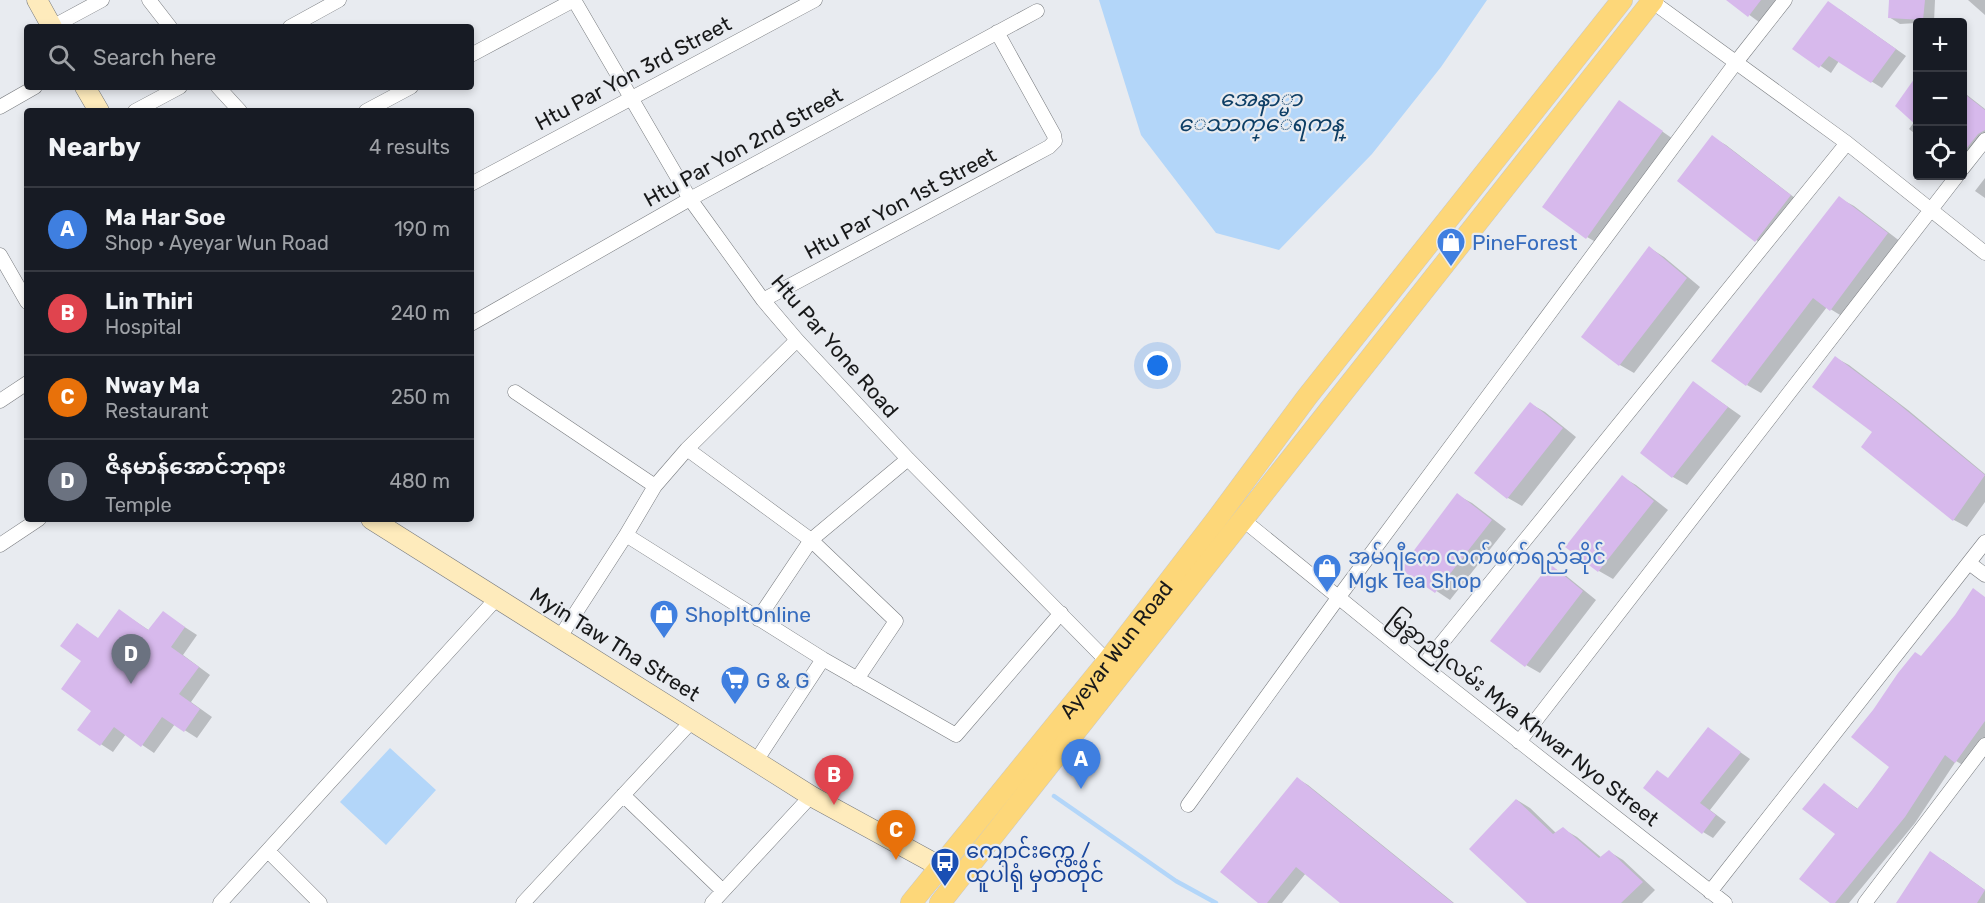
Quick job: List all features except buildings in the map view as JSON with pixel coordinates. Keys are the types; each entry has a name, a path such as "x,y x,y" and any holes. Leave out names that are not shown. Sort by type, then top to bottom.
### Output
{"main road":[{"path":"37,0 50,24"},
{"path":"1234,513 1307,396 1622,0"},
{"path":"1234,513 1652,0"},
{"path":"88,90 97,108"},
{"name":"Ayeyar Wun Road","path":"940,903 1234,513"},
{"name":"Myin Taw Tha Street","path":"378,522 811,796 960,878"},
{"name":"Ayeyar Wun Road","path":"911,903 1022,768 1115,668"}],"street":[{"path":"58,24 102,0"},
{"path":"149,0 168,24"},
{"path":"295,24 339,0"},
{"path":"474,53 574,0"},
{"name":"Htu Par Yone Road","path":"574,0 690,199 763,300 797,340 908,459 1115,668"},
{"name":"Htu Par Yon 3rd Street","path":"474,182 815,0"},
{"path":"1652,0 1847,143 1985,253"},
{"path":"1188,805 1338,598 1737,61 1785,0"},
{"name":"Htu Par Yon 2nd Street","path":"474,322 690,199 1038,11"},
{"name":"Htu Par Yon 1st Street","path":"763,300 1049,147 1055,141 1054,135 997,32"},
{"path":"0,107 29,90"},
{"path":"141,108 174,90"},
{"path":"221,90 237,108"},
{"path":"372,108 405,90"},
{"path":"1967,163 1985,140"},
{"path":"1423,666 1847,143"},
{"path":"1519,742 1954,180"},
{"path":"0,255 24,297"},
{"path":"560,637 655,486 687,449 797,340"},
{"path":"0,401 24,385"},
{"path":"514,392 655,486"},
{"path":"687,449 811,540 896,621 857,679"},
{"path":"758,619 811,540 908,459"},
{"name":"မြခွာညိုလမ်း Mya Khwar Nyo Street","path":"1234,513 1423,666 1725,903"},
{"path":"0,545 34,522"},
{"path":"626,535 823,659 956,735 1061,613"},
{"path":"1710,892 1985,542"},
{"path":"1969,563 1985,575"},
{"path":"220,903 497,598"},
{"path":"756,761 823,659"},
{"path":"523,903 692,721"},
{"path":"1865,903 1985,745"},
{"path":"623,795 723,891"},
{"path":"712,903 811,796"},
{"path":"268,851 320,903"}],"water":[{"name":"အေနာ္မာ ေသာက္ေရကန္","path":"1099,0 1487,0 1441,67 1372,154 1279,250 1216,233 1141,135"},
{"path":"390,748 436,790 386,845 340,802"}],"waterway":[{"path":"1054,796 1176,881 1216,903"}],"place":[{"name":"PineForest","path":"1451,268"},
{"name":"အမ်ဂျီကေ လက်ဖက်ရည်ဆိုင် Mgk Tea Shop","path":"1327,594"},
{"name":"ShopItOnline","path":"664,640"},
{"name":"ဇိနမာန်အောင်ဘုရား","path":"131,684"},
{"name":"G & G","path":"735,706"},
{"name":"Ma Har Soe","path":"1081,789"},
{"name":"Lin Thiri","path":"834,805"},
{"name":"Nway Ma","path":"896,860"},
{"name":"ကျောင်းကွေ့ / ထူပါရုံ မှတ်တိုင်","path":"945,888"}]}
